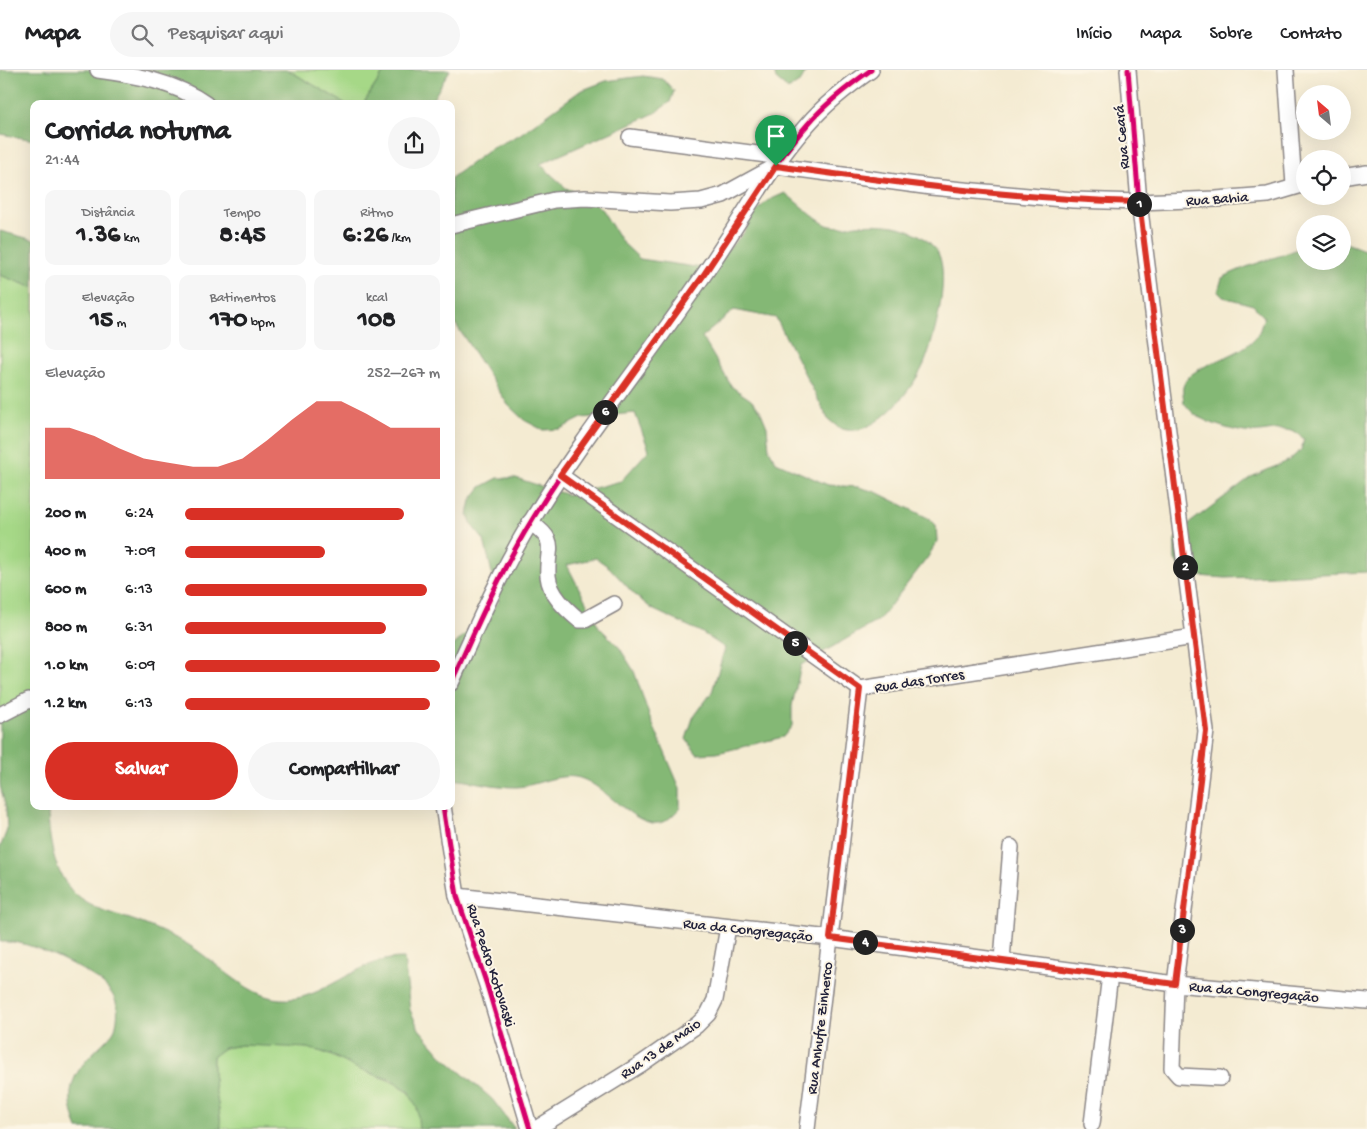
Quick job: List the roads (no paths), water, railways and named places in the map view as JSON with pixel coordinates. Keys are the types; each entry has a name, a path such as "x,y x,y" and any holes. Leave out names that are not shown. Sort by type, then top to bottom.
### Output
{"street":[{"path":"98,70 141,76 194,95 201,100"},
{"path":"455,674 485,609 530,522 560,475 703,276 779,162 808,123 843,89 871,70"},
{"name":"Rua Ceará","path":"1128,70 1139,202 1206,731 1175,984 1172,1068 1179,1076 1220,1078"},
{"name":"Rua Bahia","path":"1286,70 1296,151"},
{"name":"Rua Bahia","path":"630,138 994,194 1072,200 1139,202 1216,199 1268,194 1296,185"},
{"path":"455,224 554,200 585,198 670,203 701,201 723,195 779,162"},
{"path":"1351,176 1367,173"},
{"name":"Rua das Torres","path":"560,475 860,689 1194,637"},
{"path":"530,522 546,533 549,540 548,577 555,595 567,610 579,620 585,620 614,604"},
{"name":"Rua Anhufre Zinherco","path":"807,1129 860,689"},
{"path":"0,715 30,700"},
{"name":"Rua Pedro Kotovaski","path":"444,810 457,896 487,985 530,1129"},
{"path":"1002,960 1011,847"},
{"name":"Rua da Congregação","path":"457,896 830,938 1175,984 1367,1001"},
{"name":"Rua 13 de Maio","path":"536,1129 641,1064 697,1025 708,1014 715,1000 728,927"},
{"path":"1092,1124 1110,975"}]}
